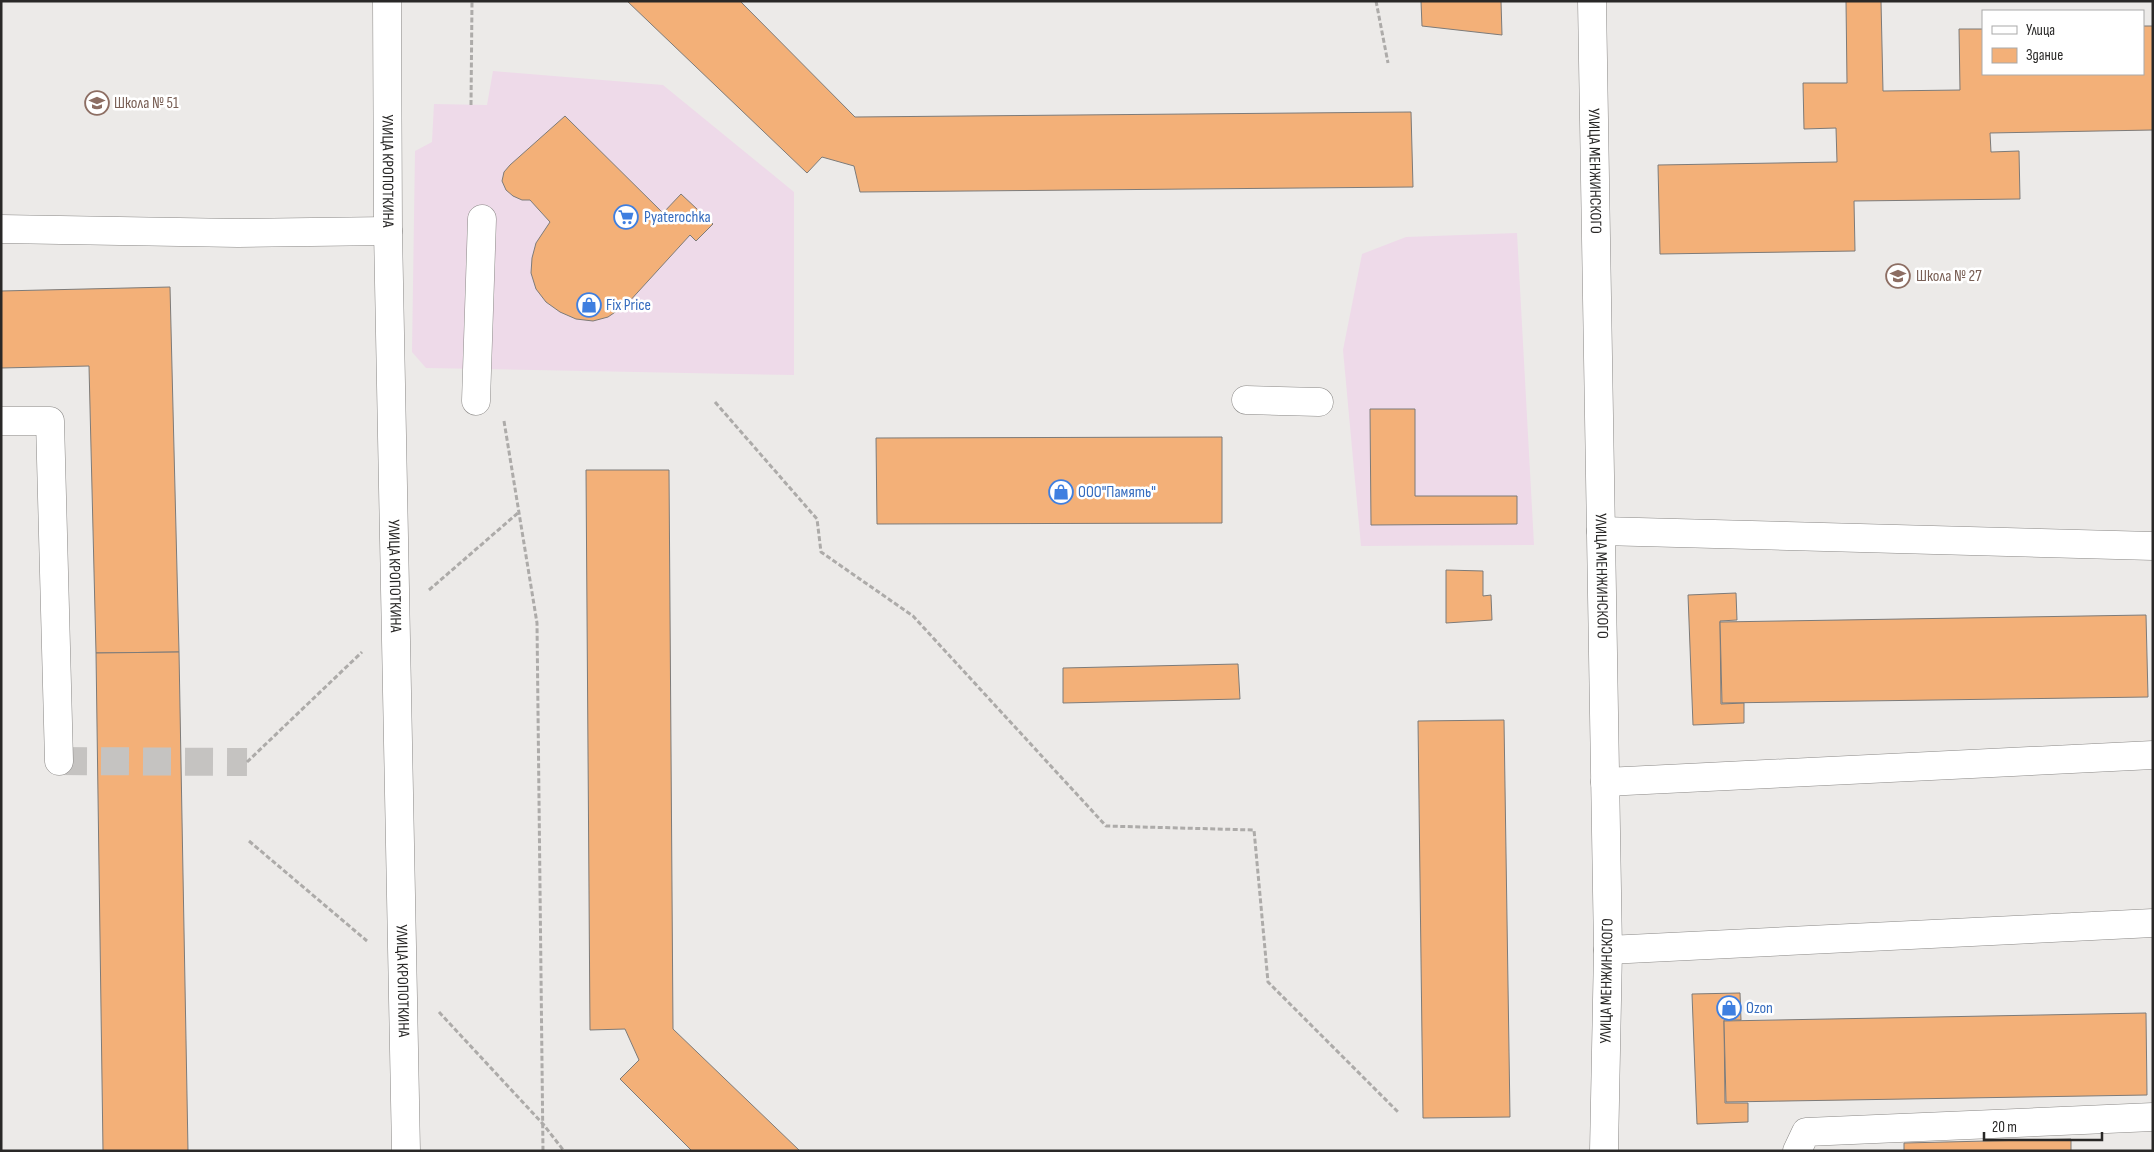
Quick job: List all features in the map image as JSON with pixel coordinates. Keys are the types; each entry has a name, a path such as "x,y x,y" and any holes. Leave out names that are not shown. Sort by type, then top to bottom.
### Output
{"street":[{"name":"УЛИЦА КРОПОТКИНА","path":"387,1 388,231 406,1151"},
{"name":"УЛИЦА МЕНЖИНСКОГО","path":"1592,1 1608,950 1604,1151"},
{"path":"476,401 482,219"},
{"path":"1,230 238,233 388,231"},
{"path":"1246,400 1319,402"},
{"path":"1,421 50,421 59,761"},
{"path":"1601,531 2153,546"},
{"path":"1605,782 2153,755"},
{"path":"1608,950 2153,923"},
{"path":"1797,1151 1806,1132 2153,1117"}],"path":[{"path":"471,105 472,1"},
{"path":"1376,1 1388,63"},
{"path":"715,402 816,519 821,552 913,616 1106,826 1254,830 1268,982 1399,1113"},
{"path":"503,420 537,623 543,1151"},
{"path":"246,762 396,619 519,512"},
{"path":"249,840 402,972 543,1124 564,1151"}],"shaded area":[{"path":"493,71 663,85 794,192 794,375 426,368 412,352 415,151 432,142 434,104 487,105"},
{"path":"1517,233 1534,545 1361,546 1343,350 1362,254 1406,237"}],"building":[{"path":"627,1 740,1 855,117 1411,112 1413,187 860,192 854,166 822,157 807,173"},
{"path":"1421,1 1501,1 1502,35 1422,26"},
{"path":"1846,1 1881,1 1883,91 1960,90 1959,29 1982,29 1982,75 2144,75 2144,26 2153,26 2153,130 1990,133 1991,152 2019,151 2020,199 1854,201 1855,251 1660,254 1658,165 1837,162 1836,128 1804,129 1803,83 1847,83"},
{"name":"Pyaterochka","path":"565,116 663,213 681,194 713,224 696,241 690,235 627,304 608,317 593,321 576,319 560,312 546,302 536,289 531,273 532,258 536,243 550,222 530,200 522,200 513,196 506,190 502,181 504,172 510,165"},
{"path":"170,287 179,652 96,653 89,366 1,368 1,291"},
{"path":"1370,409 1415,409 1415,496 1517,496 1517,524 1371,525"},
{"path":"1222,437 1222,523 877,524 876,438"},
{"path":"586,470 669,470 673,1029 800,1151 692,1151 620,1079 639,1060 625,1029 590,1030"},
{"path":"1446,570 1483,571 1483,596 1491,595 1492,620 1446,623"},
{"path":"1736,593 1737,620 1720,621 1721,704 1744,703 1744,723 1693,725 1688,595"},
{"path":"2146,615 2148,697 1722,703 1720,622"},
{"path":"179,652 188,1151 103,1151 96,653"},
{"path":"1238,664 1240,699 1063,703 1063,668"},
{"path":"1504,720 1510,1117 1423,1118 1418,721"},
{"path":"1740,993 1741,1020 1724,1020 1725,1103 1748,1103 1748,1122 1697,1124 1692,994"},
{"path":"2146,1013 2147,1095 1726,1102 1724,1021"},
{"path":"2071,1139 2071,1151 1904,1151 1904,1143"}],"tunnel":[{"path":"59,761 247,762"}],"place":[{"name":"Школа № 51","path":"97,103"},
{"name":"Pyaterochka","path":"626,217"},
{"name":"Школа № 27","path":"1898,276"},
{"name":"Fix Price","path":"589,305"},
{"name":"ООО\"Память\"","path":"1061,492"},
{"name":"Ozon","path":"1729,1008"}]}
